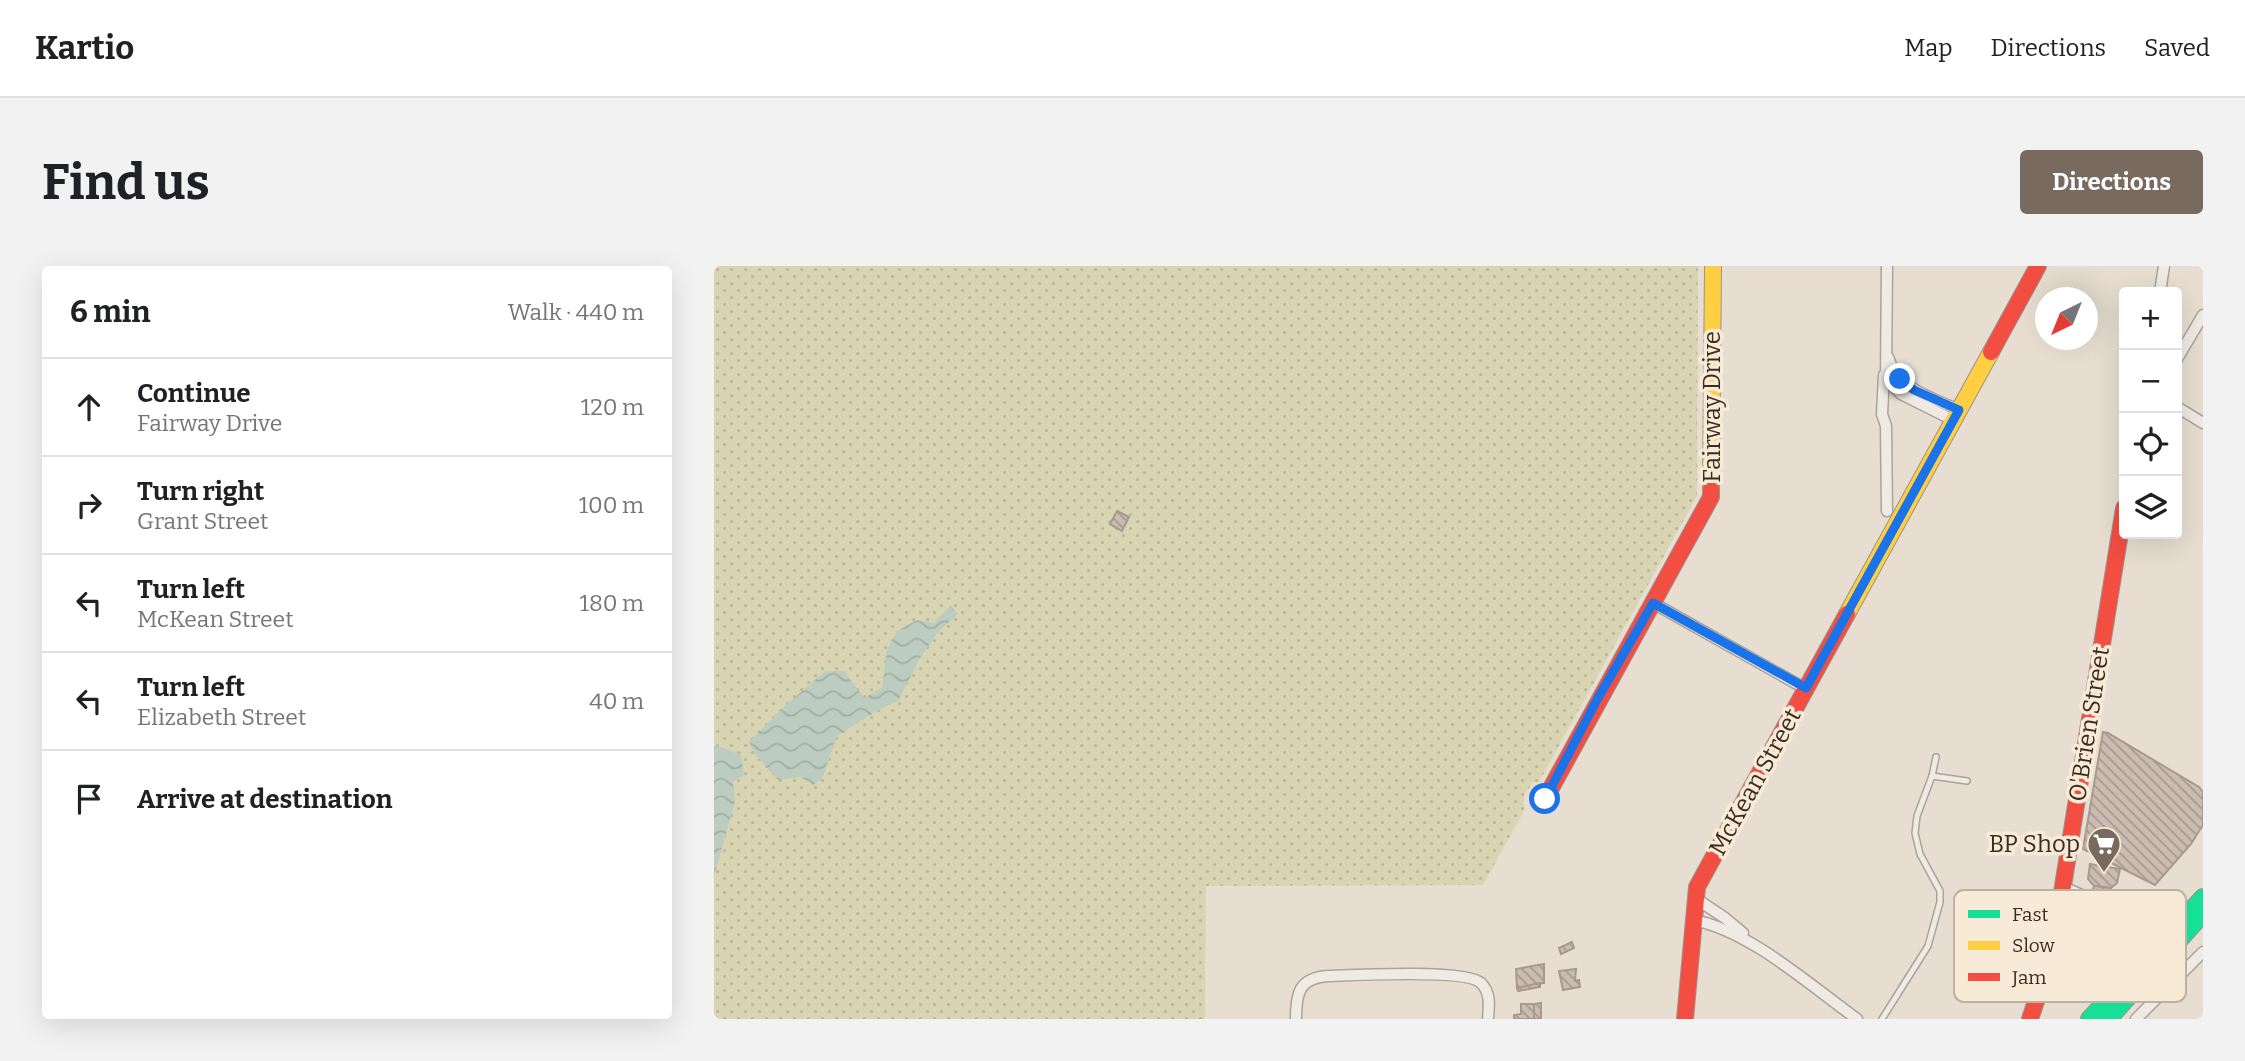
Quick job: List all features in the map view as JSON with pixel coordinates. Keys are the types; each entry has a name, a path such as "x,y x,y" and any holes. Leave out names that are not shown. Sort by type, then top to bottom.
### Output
{"street":[{"name":"Fairway Drive","path":"1545,799 1598,698 1710,500 1713,266"},
{"path":"1887,266 1886,378 1904,395 1956,415"},
{"name":"McKean Street","path":"1685,1019 1697,887 2038,266"},
{"path":"2161,287 2164,266"},
{"path":"2182,350 2203,315"},
{"path":"2182,341 2189,336"},
{"path":"1886,511 1886,426 1882,414 1882,398 1887,355"},
{"path":"2182,410 2203,424"},
{"name":"O'Brien Street","path":"2062,890 2119,539"},
{"path":"1653,603 1806,688"},
{"path":"1695,898 1734,924 1755,945"},
{"path":"2186,926 2200,909"},
{"path":"2186,923 2200,909"},
{"path":"1693,920 1720,926 1755,945 1857,1019"},
{"path":"2186,969 2203,952"},
{"path":"1296,1019 1300,990 1312,978 1447,975 1467,976 1481,982 1488,996 1488,1019"},
{"name":"O'Brien Street","path":"2030,1019 2036,1002"},
{"path":"2089,1019 2105,1002"},
{"path":"2109,1019 2124,1002"},
{"path":"2136,1019 2153,1002"}],"lane":[{"path":"1882,1019 1928,946 1940,902 1939,889 1920,854 1915,833 1917,816 1936,757"},
{"path":"1932,776 1967,781"},
{"path":"2063,884 2076,890"}],"shaded area":[{"path":"714,266 1698,266 1697,496 1539,782 1533,782 1524,795 1524,811 1483,885 1206,886 1205,1019 714,1019"}],"water":[{"path":"950,606 958,614 939,631 920,658 898,701 837,736 822,779 813,785 800,777 778,780 754,753 749,742 825,671 844,671 864,698 882,688 887,650 897,631 917,620 934,623"},
{"path":"714,747 741,755 744,775 733,782 735,802 714,876"}],"building":[{"path":"1117,511 1129,517 1122,531 1110,524"},
{"path":"2103,732 2199,787 2203,792 2203,825 2191,844 2155,885 2083,849"},
{"name":"BP Shop","path":"2090,864 2120,869 2117,883 2111,888 2094,886 2088,879"},
{"path":"2094,886 2111,888 2111,890 2093,890"},
{"path":"1572,942 1574,948 1561,954 1559,948"},
{"path":"1544,964 1544,983 1517,988 1516,969"},
{"path":"1576,969 1575,981 1579,980 1580,987 1563,990 1559,971"},
{"path":"1540,983 1540,987 1518,991 1517,988"},
{"path":"1541,1003 1541,1019 1534,1019 1534,1004"},
{"path":"1521,1004 1534,1004 1534,1019 1514,1019 1514,1015 1521,1014"}],"traffic: fast":[{"path":"2186,915 2203,897"},
{"path":"2186,933 2203,914"},
{"path":"2089,1019 2105,1002"},
{"path":"2109,1019 2124,1002"}],"traffic: slow":[{"path":"1711,488 1713,266"},
{"path":"1847,614 1991,352"}],"traffic: jam":[{"path":"1991,352 2038,266"},
{"path":"1545,799 1711,497 1711,488"},
{"path":"2062,890 2119,539"},
{"path":"1685,1019 1697,887 1847,614"},
{"path":"2030,1019 2036,1002"}],"place":[{"name":"BP Shop","path":"2104,874"}],"route":[{"path":"1545,799 1598,698 1653,603 1806,688 1959,410 1914,390 1900,379"}]}
